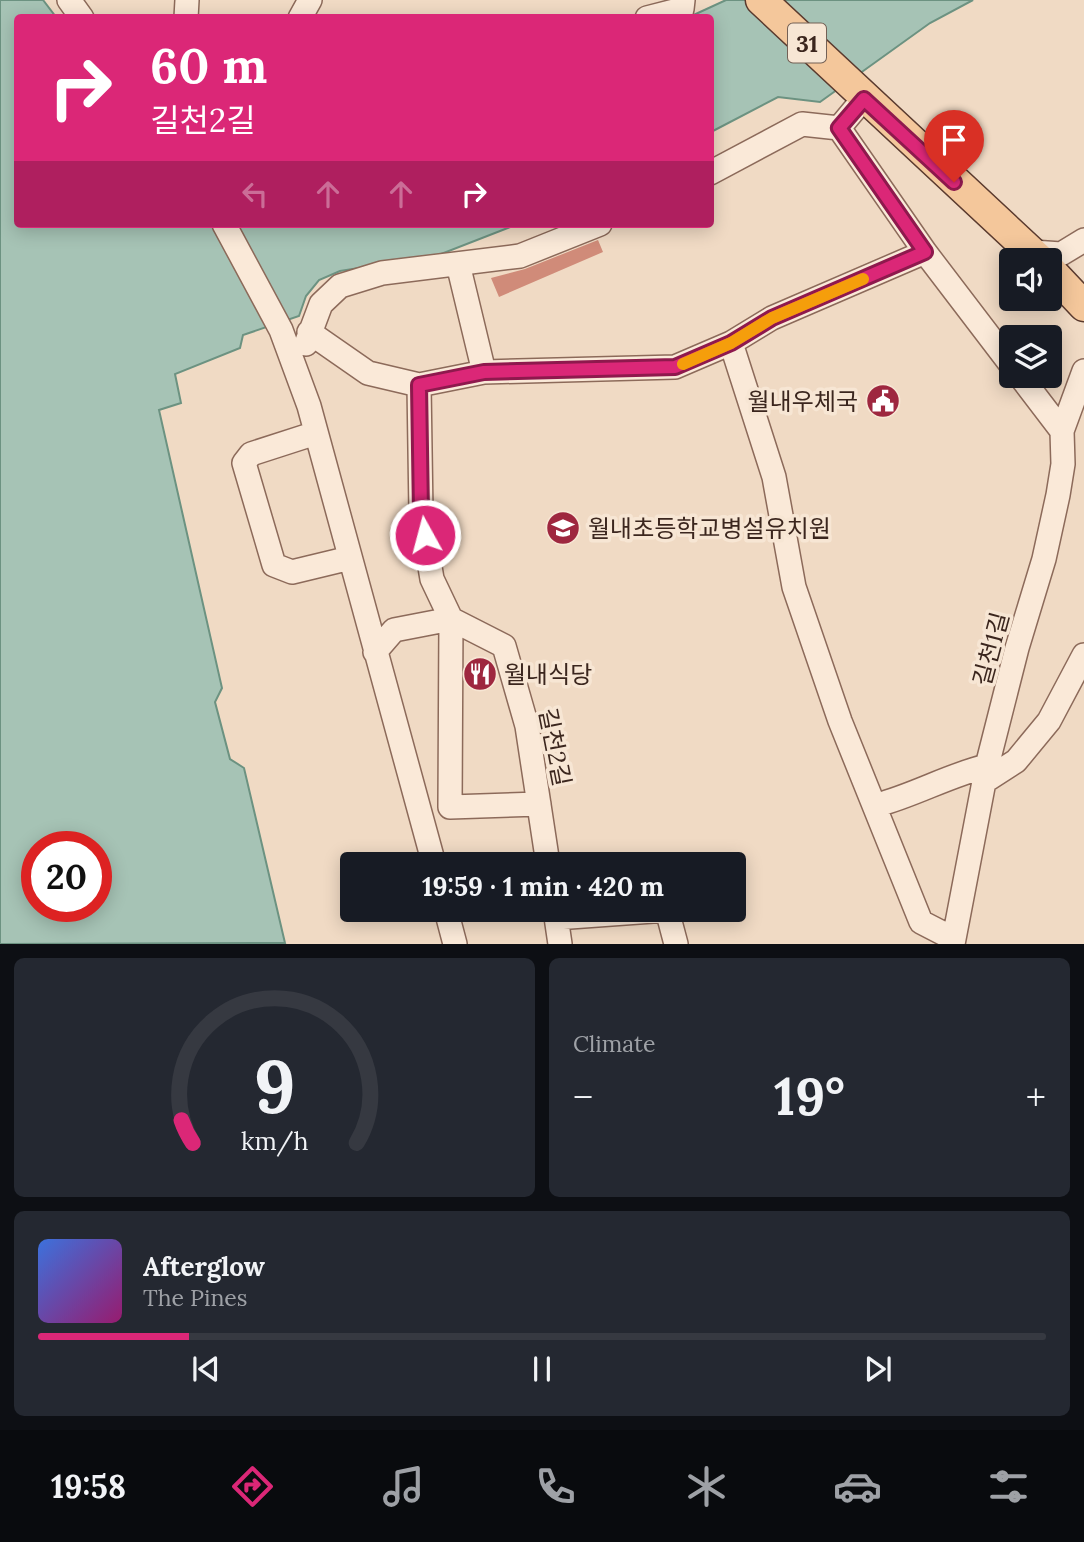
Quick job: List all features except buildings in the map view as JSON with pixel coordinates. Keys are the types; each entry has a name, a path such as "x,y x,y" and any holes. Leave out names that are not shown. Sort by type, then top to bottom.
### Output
{"main road":[{"name":"31","path":"761,0 1028,248"},
{"name":"31","path":"1062,282 1084,306"}],"street":[{"path":"658,14 687,3"},
{"path":"839,128 858,92"},
{"path":"714,171 802,124 839,128 925,252 999,349"},
{"path":"226,228 281,330 309,406"},
{"path":"430,852 309,406 303,377 304,349 321,304 340,286 382,273 520,256 590,228"},
{"path":"1062,253 1084,240"},
{"path":"309,332 368,373 419,385 484,372 675,367 731,343 772,318 925,252"},
{"path":"458,264 484,372"},
{"path":"731,343 774,477 794,587 840,720 877,805 922,922 953,941"},
{"name":"길천1길","path":"953,941 986,774 1017,648 1044,559 1063,464 1062,431 1084,371"},
{"path":"419,385 421,513 432,579 451,619 450,807 539,804"},
{"path":"1029,388 1062,431"},
{"path":"316,433 251,454 244,463 274,565 292,572 350,558"},
{"path":"375,652 394,630 451,619"},
{"name":"길천2길","path":"451,619 504,646 527,726 546,852"},
{"path":"877,805 901,799 968,770 986,774 1016,761 1049,720 1084,655"},
{"path":"449,922 455,943"},
{"path":"556,922 560,943"},
{"path":"670,922 676,943"}],"shaded area":[{"path":"0,0 43,0 54,14 14,14 14,228 508,228 436,256 340,271 319,280 306,296 299,316 243,335 240,348 175,374 181,403 159,410 222,688 215,702 230,759 244,768 285,943 0,944"},
{"path":"726,0 973,0 930,23 820,102 778,97 714,130 714,14 696,14"}],"slow traffic":[{"path":"683,364 731,343 772,318 863,279"}],"place":[{"name":"월내우체국","path":"883,401"},
{"name":"월내초등학교병설유치원","path":"563,528"},
{"name":"월내식당","path":"480,674"}],"route":[{"path":"425,535 421,513 419,385 484,372 675,367 731,343 772,318 925,252 839,128 864,99 954,182"}]}
